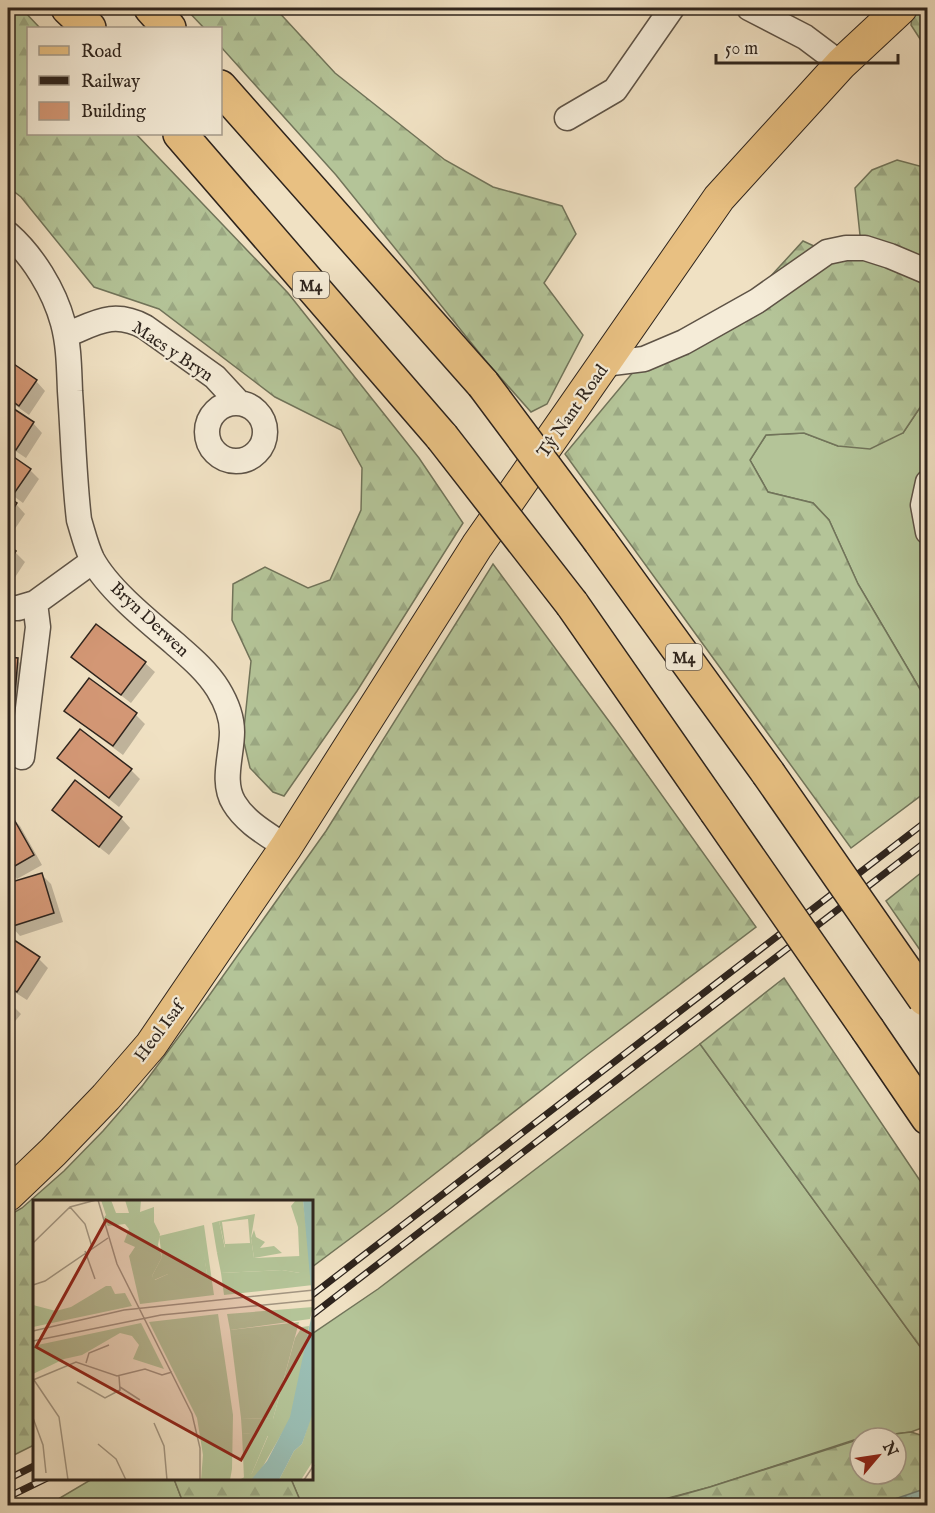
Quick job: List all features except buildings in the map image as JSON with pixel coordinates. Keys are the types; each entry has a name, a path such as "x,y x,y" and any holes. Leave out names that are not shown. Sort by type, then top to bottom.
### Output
{"highway":[{"path":"68,8 88,27"},
{"path":"151,8 168,27"},
{"name":"M4","path":"222,89 483,384 768,773 926,1001"},
{"name":"M4","path":"181,135 442,437 572,604 927,1118"}],"main road":[{"name":"Tŷ Nant Road","path":"286,847 477,546 719,198 842,64 901,8"},
{"name":"Heol Isaf","path":"8,1195 106,1097 150,1045 286,847"}],"street":[{"path":"567,118 615,90 672,8"},
{"path":"749,8 805,37 842,64"},
{"name":"Bryn Derwen","path":"8,234 26,252 50,290 63,321 66,335 78,511 83,537 93,561 125,600 195,661 218,688 231,718 232,732 227,783 232,801 253,825 286,847"},
{"path":"604,364 644,359 684,342 757,301 827,252 846,248 864,248 927,272"},
{"name":"Maes y Bryn","path":"66,335 105,319 118,318 133,321 145,327 215,378 239,403"},
{"path":"927,482 923,505 927,532"},
{"path":"8,608 18,608 35,603 93,561"},
{"path":"22,757 38,627 35,603"}],"green space":[{"path":"8,8 21,8 39,27 27,27 27,135 137,135 288,293 419,458 463,523 357,691 284,796 273,792 250,768 243,738 251,661 232,620 233,584 265,567 308,588 330,580 361,510 362,468 341,430 275,397 159,309 94,287 21,197 8,187"},
{"path":"185,8 275,8 335,73 445,160 493,187 562,206 576,234 544,283 583,335 547,404 531,412 485,360 336,175 222,48 222,27 203,27"},
{"path":"913,8 927,8 927,71 924,45 911,25"},
{"path":"897,160 927,168 927,397 903,433 870,449 838,446 804,433 766,435 750,460 768,492 813,503 829,520 858,584 927,701 927,791 851,848 565,454 644,359 737,313 803,241 827,252 888,255 860,235 855,188 872,170"},
{"path":"927,397 927,701 858,584 829,520 813,503 768,492 750,460 766,435 804,433 838,446 903,433"},
{"path":"493,564 756,927 314,1266 314,1200 33,1200 33,1446 8,1458 8,1216 22,1208 64,1171 143,1085 326,831"},
{"path":"927,868 927,960 886,901"},
{"path":"784,978 927,1191 927,1356 700,1044"},
{"path":"700,1044 927,1356 927,1426 908,1432 908,1426 848,1426 848,1442 710,1487 642,1505 302,1505 291,1480 314,1480 314,1333 378,1289"},
{"path":"908,1432 927,1437 927,1505 642,1506 848,1443 848,1486 908,1486"},
{"path":"90,1480 174,1480 184,1505 48,1505"},
{"path":"174,1480 291,1480 302,1505 184,1505"}],"water":[{"path":"927,1488 927,1505 880,1505 889,1501"}],"railway":[{"path":"314,1293 928,820"},
{"path":"314,1313 928,840"},
{"path":"8,1479 33,1466"},
{"path":"8,1497 43,1480"}]}
